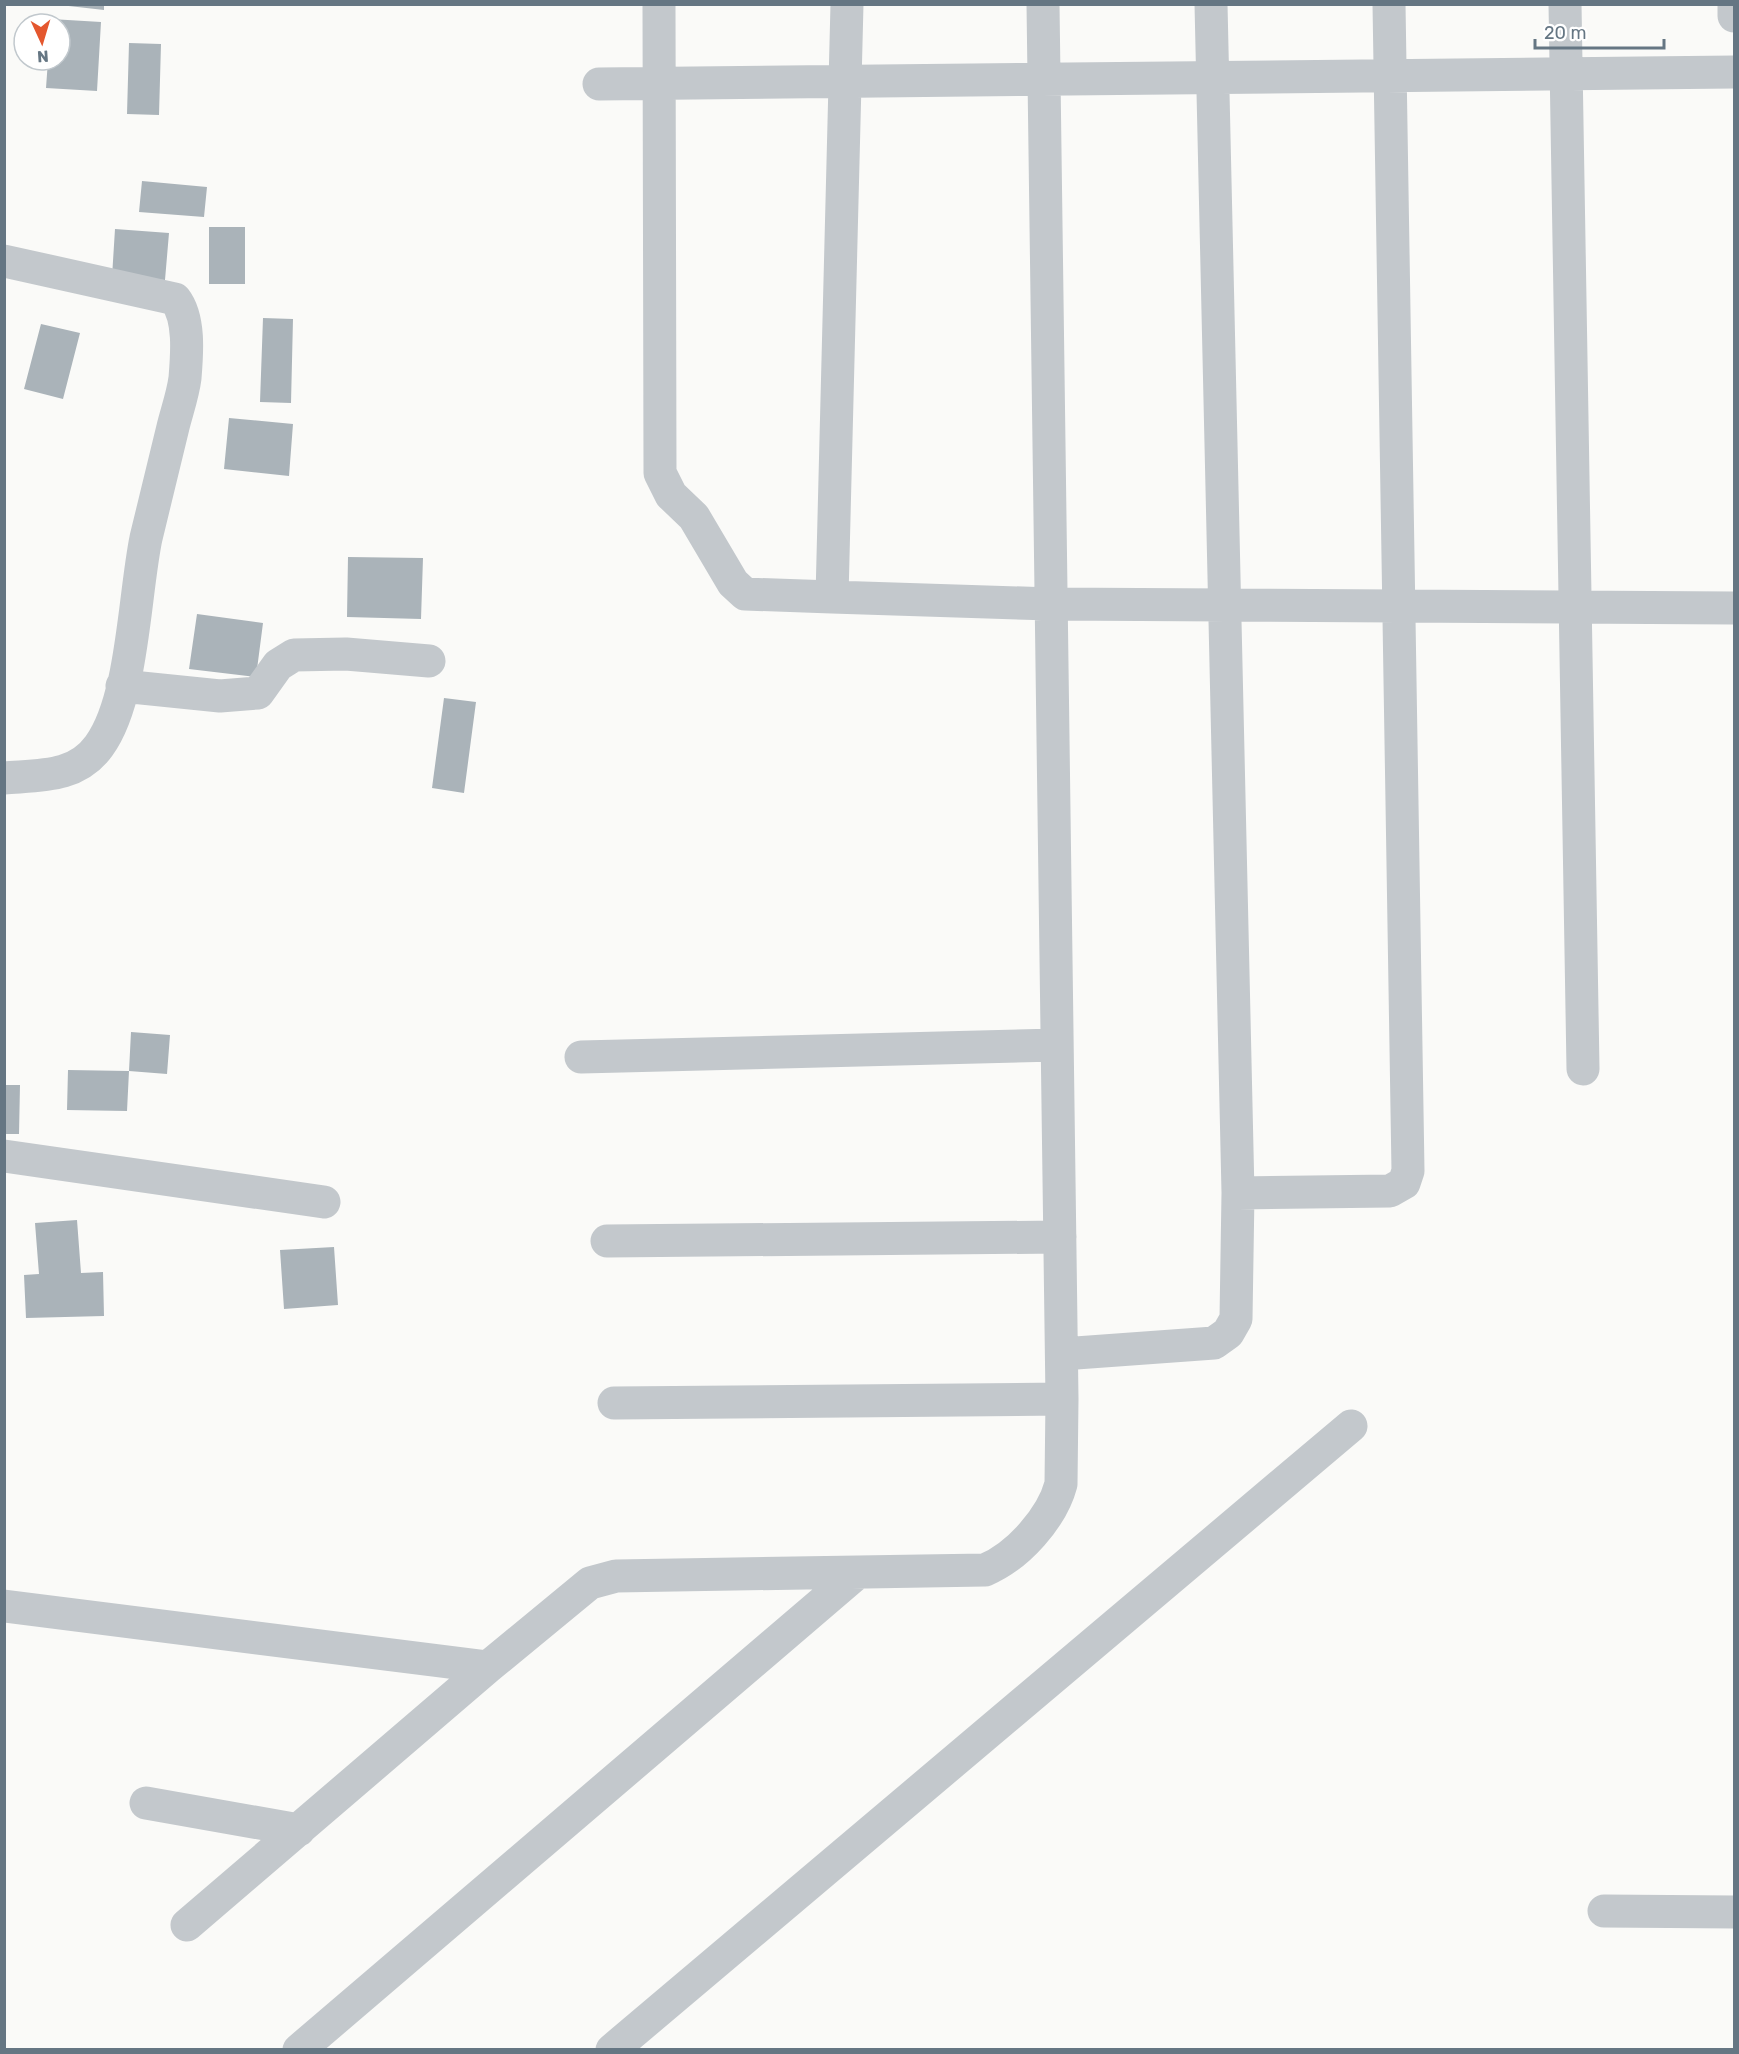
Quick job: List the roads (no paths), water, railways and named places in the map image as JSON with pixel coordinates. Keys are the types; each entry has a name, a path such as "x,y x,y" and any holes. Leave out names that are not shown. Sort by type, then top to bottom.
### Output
{"street":[{"path":"659,4 661,85 660,472 671,495 694,517 733,583 745,594 1051,604 1734,608"},
{"path":"832,597 847,4"},
{"path":"187,1925 488,1667 590,1583 616,1576 985,1570 1005,1559 1041,1523 1057,1497 1061,1484 1062,1354 1043,4"},
{"path":"1062,1354 1214,1343 1228,1334 1236,1319 1238,1193 1211,4"},
{"path":"1238,1193 1390,1191 1404,1183 1408,1171 1392,76 1389,4"},
{"path":"1565,4 1583,1069"},
{"path":"1734,4 1734,16"},
{"path":"599,84 1734,72"},
{"path":"4,261 175,299 182,308 185,319 184,379 146,541 118,708 100,745 82,765 61,774 4,778"},
{"path":"122,686 220,696 258,693 278,665 294,655 346,654 429,661"},
{"path":"581,1057 1057,1045"},
{"path":"4,1156 324,1202"},
{"path":"607,1241 1060,1237"},
{"path":"614,1403 1062,1399"},
{"path":"612,2049 1351,1426"},
{"path":"299,2049 857,1573"},
{"path":"4,1606 488,1667"},
{"path":"146,1803 299,1830"},
{"path":"1604,1911 1734,1912"}]}
